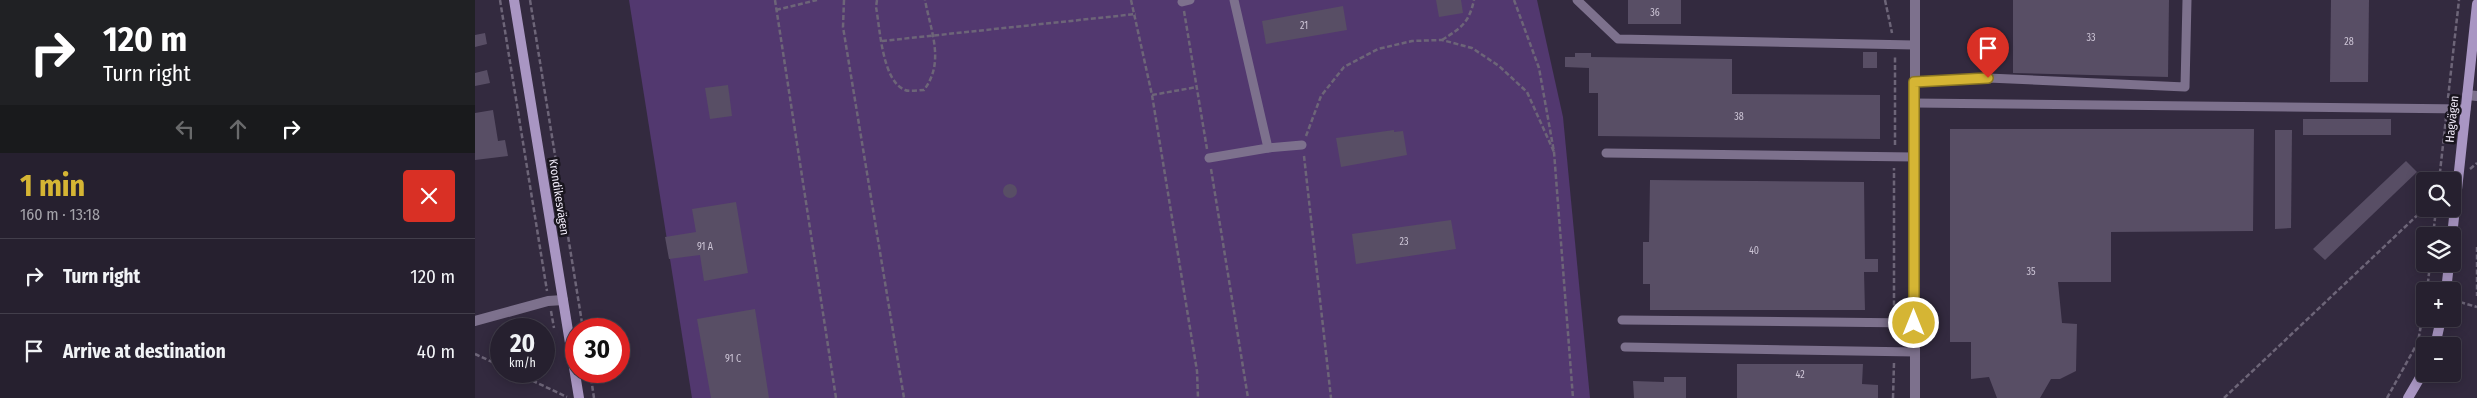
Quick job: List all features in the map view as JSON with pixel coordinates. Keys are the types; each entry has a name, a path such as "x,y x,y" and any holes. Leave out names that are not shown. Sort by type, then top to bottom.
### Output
{"street":[{"name":"Krondikesvägen","path":"514,0 579,398"},
{"path":"1915,0 1915,398"},
{"name":"Hagvägen","path":"2453,227 2466,109 2472,95 2477,4"},
{"path":"475,320 549,301 563,300"},
{"path":"2408,398 2417,382"}],"lane":[{"path":"1234,0 1268,148"},
{"path":"1577,0 1618,39 1914,45"},
{"path":"1914,82 1988,78 2185,87 2187,0"},
{"path":"1914,103 2466,109"},
{"path":"1209,158 1268,148 1303,145"},
{"path":"1606,153 1914,157"},
{"path":"1622,320 1914,323"},
{"path":"1625,347 1915,352"}],"path":[{"path":"499,0 556,337"},
{"path":"530,0 581,318"},
{"path":"775,0 836,398"},
{"path":"776,10 817,0"},
{"path":"844,0 843,27 904,398"},
{"path":"877,0 876,7 888,71 896,84 905,91 924,90 933,79 937,62 925,0"},
{"path":"1131,0 1136,14 1153,95 1197,371 1198,398"},
{"path":"1442,40 1462,27 1471,16 1475,0"},
{"path":"1514,0 1539,68 1554,152 1573,398"},
{"path":"1885,0 1894,44 1894,323"},
{"path":"2440,172 2459,0"},
{"path":"1186,1 1197,87 1249,398"},
{"path":"882,42 1136,14"},
{"path":"1331,398 1303,145 1321,96 1344,67 1378,49 1413,41 1442,40 1472,48 1499,66 1527,92 1554,152"},
{"path":"1153,95 1197,87"},
{"path":"2224,398 2416,217"},
{"path":"2477,247 2477,296"},
{"path":"2461,302 2477,307"},
{"path":"2387,398 2418,342 2421,327"},
{"path":"1893,398 1894,352"},
{"path":"475,354 490,361"},
{"path":"537,383 571,398"},
{"path":"592,383 594,398"},
{"path":"565,390 566,397"}],"shaded area":[{"path":"629,0 1537,0 1563,117 1590,398 692,398"}],"building":[{"path":"1436,0 1461,0 1463,13 1439,17"},
{"path":"1628,0 1681,0 1681,24 1628,24"},
{"path":"2013,0 2169,0 2168,77 2013,73"},
{"path":"2331,0 2369,0 2368,82 2330,82"},
{"path":"1343,6 1347,30 1266,44 1262,21"},
{"path":"485,33 487,44 475,47 475,35"},
{"path":"1863,52 1877,52 1877,68 1863,68"},
{"path":"1575,53 1591,53 1591,57 1732,59 1732,94 1880,95 1880,139 1598,136 1598,93 1589,93 1589,68 1565,67 1565,57 1575,57"},
{"path":"487,70 490,83 475,86 475,73"},
{"path":"728,85 732,116 710,119 705,88"},
{"path":"493,110 498,141 505,140 508,156 475,160 475,113"},
{"path":"2303,119 2391,119 2391,135 2303,135"},
{"path":"1950,129 2254,129 2253,231 2111,232 2111,282 2058,282 2062,323 2077,324 2076,371 2060,379 2051,379 2040,398 1997,398 1989,377 1971,379 1971,342 1950,342"},
{"path":"1394,130 1394,132 1403,131 1407,155 1341,167 1336,138"},
{"path":"2275,130 2292,130 2291,228 2275,229"},
{"path":"2406,161 2417,172 2325,260 2313,249"},
{"path":"1650,180 1864,182 1865,259 1878,259 1878,272 1864,272 1865,310 1650,310 1650,284 1643,284 1643,242 1649,242"},
{"path":"1007,184 1013,184 1017,191 1013,198 1007,198 1003,194 1003,188"},
{"path":"736,202 748,273 704,281 700,255 669,259 665,237 696,232 692,209"},
{"path":"1451,220 1456,249 1356,264 1352,234"},
{"path":"755,309 769,398 711,398 697,319"},
{"path":"1737,364 1863,364 1862,384 1878,385 1878,398 1737,398"},
{"path":"1664,377 1686,377 1686,398 1634,398 1633,381 1664,382"}],"route":[{"path":"1914,323 1914,82 1988,78"}]}
